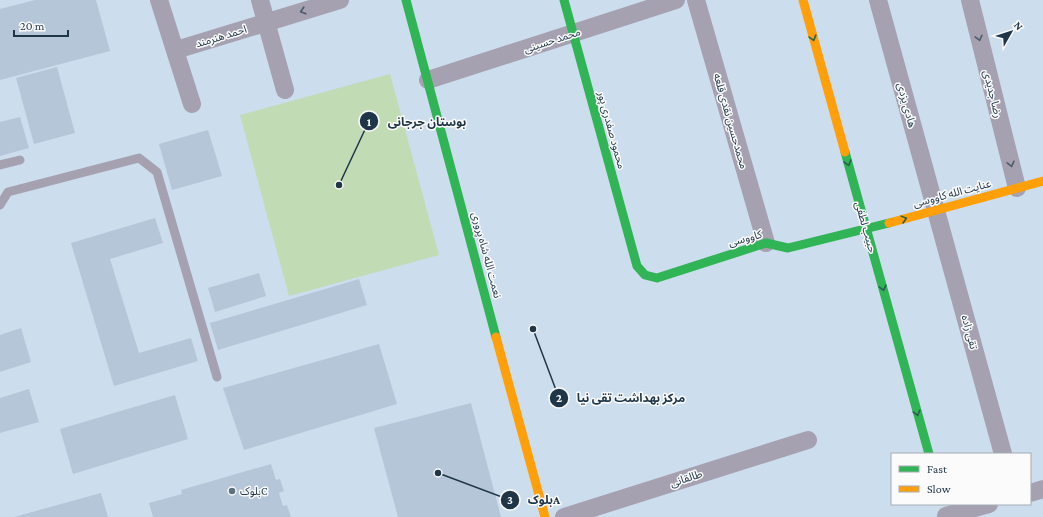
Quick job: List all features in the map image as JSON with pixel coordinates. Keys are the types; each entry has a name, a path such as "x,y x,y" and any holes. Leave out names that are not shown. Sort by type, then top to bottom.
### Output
{"street":[{"path":"159,0 192,104"},
{"path":"260,0 285,90"},
{"name":"احمد هنرمند","path":"176,50 340,0"},
{"name":"نعمت الله شاه پروری","path":"406,0 545,517"},
{"name":"محمود صفدری پور","path":"564,0 637,266"},
{"name":"محمد حسینی","path":"428,80 676,0"},
{"name":"محمدحسین نقدی قلعه","path":"696,0 766,243"},
{"name":"حبیب لطفی","path":"803,0 929,453"},
{"name":"هادی یزدی","path":"878,0 936,210"},
{"name":"رضا جدیدی","path":"970,0 1017,188"},
{"name":"عنایت‌ الله کاووسی","path":"867,229 1043,181"},
{"name":"تقی زاده","path":"936,210 1003,453"},
{"name":"کاووسی","path":"637,266 640,272 645,276 657,278 766,243 788,248 867,229"},
{"name":"طالقانی","path":"564,517 808,440"},
{"path":"1031,493 1043,489"},
{"path":"945,512 984,505"}],"lane":[{"path":"0,205 8,192 139,158 149,164 157,172 217,378"},
{"path":"0,165 20,160"}],"green space":[{"path":"390,74 439,255 289,296 240,115"}],"building":[{"path":"35,0 96,0 110,51 0,80 0,9"},
{"path":"57,67 75,133 34,144 16,78"},
{"path":"20,117 29,148 0,156 0,122"},
{"path":"208,130 222,176 172,190 159,144"},
{"path":"155,218 163,243 110,259 139,353 191,338 198,361 114,386 71,243"},
{"path":"259,273 266,296 215,312 208,288"},
{"path":"359,279 367,305 218,350 210,323"},
{"path":"21,328 31,362 0,372 0,335"},
{"path":"379,344 397,404 244,450 223,388"},
{"path":"29,389 39,422 0,433 0,398"},
{"path":"175,395 188,439 73,474 60,429"},
{"path":"471,403 501,517 398,517 374,428"},
{"name":"بلوکC","path":"271,464 276,480 280,479 284,491 279,493 283,506 287,505 291,517 153,517 149,503 182,494 181,490"},
{"path":"101,493 108,517 14,517"}],"traffic: fast":[{"path":"406,0 496,337"},
{"path":"564,0 637,266 645,275 657,278 766,243 788,248 889,223"},
{"path":"845,152 929,453"}],"traffic: slow":[{"path":"803,0 845,152"},
{"path":"889,223 1043,181"},
{"path":"496,337 545,517"}],"place":[{"name":"بوستان جرجانی","path":"339,185"},
{"name":"مرکز بهداشت تقی نیا","path":"533,329"},
{"name":"بلوکA","path":"438,473"},
{"name":"بلوکC","path":"232,491"}]}
